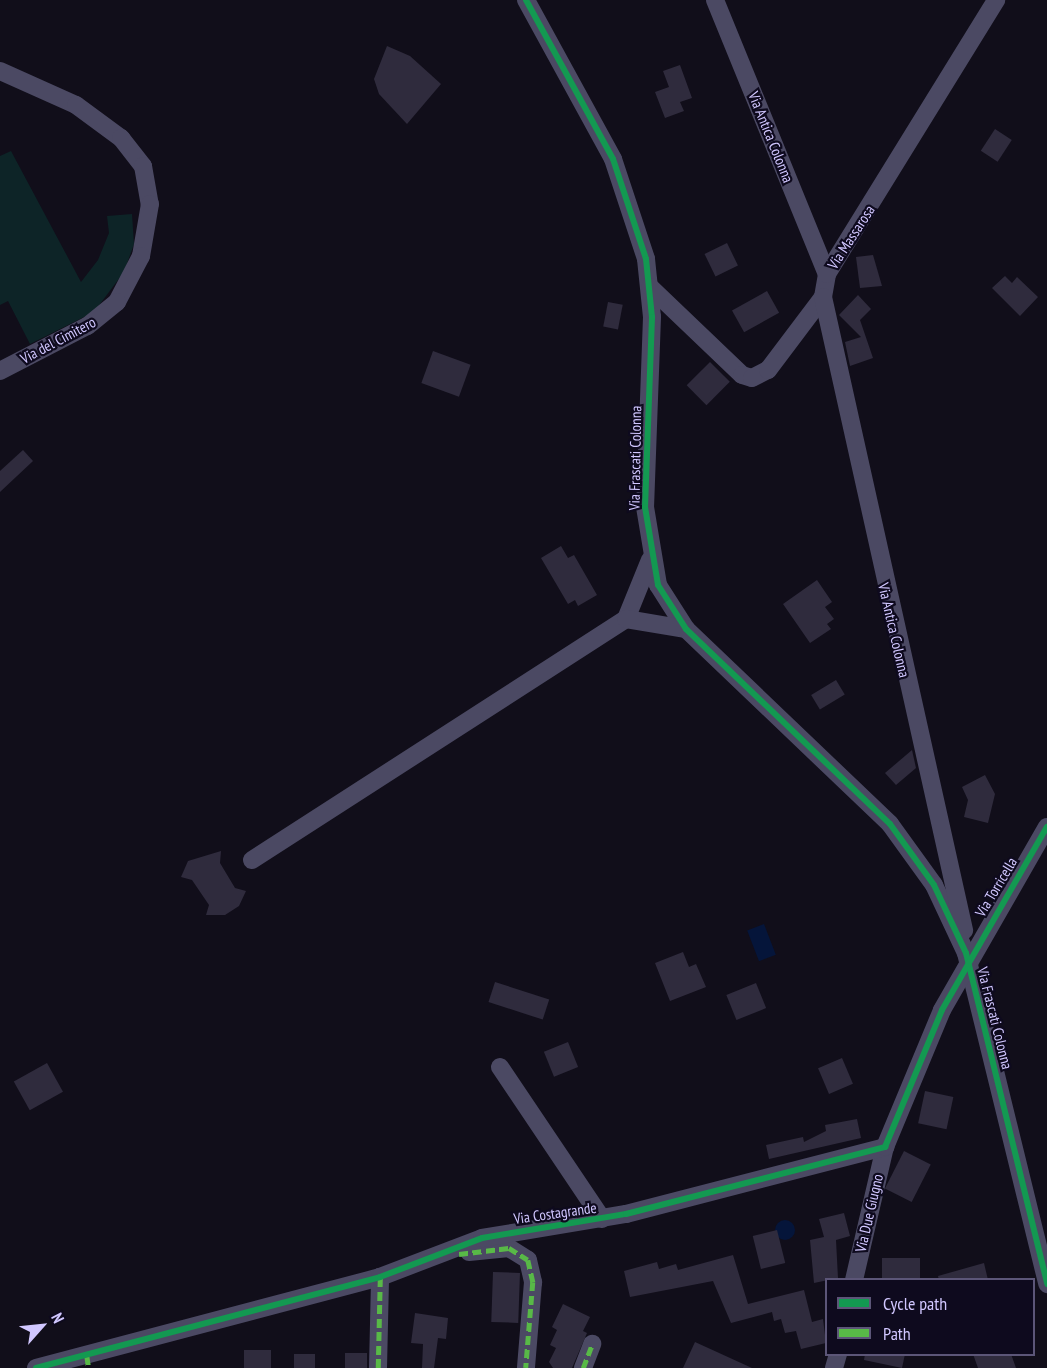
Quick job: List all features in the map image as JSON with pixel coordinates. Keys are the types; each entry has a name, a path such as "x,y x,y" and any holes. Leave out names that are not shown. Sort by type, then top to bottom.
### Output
{"street":[{"name":"Via Frascati Colonna","path":"526,0 616,168 637,222 650,287 645,491 651,555 663,595 686,629 895,829 934,885 968,961 1040,1241 1047,1284"},
{"name":"Via Antica Colonna","path":"715,0 827,274"},
{"name":"Via Massarosa","path":"650,287 732,368 752,378 768,370 823,297 827,274 996,0"},
{"name":"Via del Cimitero","path":"0,71 98,119 132,149 147,177 145,242 117,302 87,326 0,371"},
{"name":"Via Antica Colonna","path":"823,297 904,675 949,845 968,961"},
{"path":"252,861 626,619 647,576 651,555"},
{"path":"626,619 686,629"},
{"name":"Via Torricella","path":"968,961 1047,827"},
{"path":"885,1147 912,1072 968,961"},
{"path":"500,1067 602,1219"},
{"name":"Via Costagrande","path":"36,1368 88,1362 380,1277 502,1233 602,1219 885,1147"},
{"name":"Via Due Giugno","path":"855,1278 885,1147"},
{"path":"1031,1278 1040,1241"},
{"path":"426,1259 500,1248 526,1256 532,1282 526,1368"},
{"path":"378,1368 380,1277"},
{"path":"583,1368 592,1344"}],"green space":[{"path":"11,151 81,282 98,260 109,233 107,216 132,214 134,244 124,272 94,312 30,344 8,301 0,305 0,156"}],"water":[{"path":"764,924 776,955 759,961 747,930"},
{"path":"785,1220 792,1223 795,1230 792,1237 785,1240 778,1237 775,1230 778,1223"}],"building":[{"path":"387,46 410,56 441,84 407,124 379,94 374,79"},
{"path":"680,65 692,98 680,102 684,111 665,118 655,92 669,87 663,71"},
{"path":"995,129 1012,140 998,162 981,151"},
{"path":"727,243 738,265 715,276 705,254"},
{"path":"873,255 882,286 860,288 856,257"},
{"path":"1005,276 1012,283 1017,277 1038,297 1020,316 992,288"},
{"path":"767,291 779,313 744,332 732,310"},
{"path":"858,295 871,309 860,320 873,358 850,366 845,342 861,337 839,315"},
{"path":"608,302 623,305 618,329 603,327"},
{"path":"433,351 471,365 459,397 421,383"},
{"path":"710,362 730,382 706,405 687,385"},
{"path":"23,450 33,461 0,492 0,471"},
{"path":"561,546 568,558 574,555 597,595 578,606 575,600 568,604 541,558"},
{"path":"817,580 832,602 825,607 834,619 827,624 831,629 810,643 783,604"},
{"path":"836,680 845,695 820,710 811,695"},
{"path":"912,750 916,768 896,785 885,773"},
{"path":"985,775 995,794 988,823 964,817 968,800 962,787"},
{"path":"221,851 220,863 235,888 246,891 239,906 225,915 206,915 209,905 192,880 181,877 188,861"},
{"path":"683,952 689,967 696,964 706,987 670,1001 655,963"},
{"path":"495,982 549,1000 543,1020 489,1002"},
{"path":"756,983 766,1008 736,1020 726,995"},
{"path":"568,1042 578,1067 554,1077 544,1052"},
{"path":"842,1058 853,1084 829,1094 818,1068"},
{"path":"47,1063 63,1092 30,1110 14,1081"},
{"path":"925,1091 953,1097 947,1129 918,1123"},
{"path":"857,1119 861,1138 769,1159 766,1145 803,1137 804,1142 826,1131 825,1125"},
{"path":"904,1151 931,1165 912,1202 885,1188"},
{"path":"844,1213 850,1236 836,1240 838,1278 825,1278 825,1281 814,1283 810,1240 824,1237 819,1219"},
{"path":"777,1230 785,1263 761,1269 753,1236"},
{"path":"733,1255 748,1304 804,1290 812,1322 823,1319 825,1343 801,1349 796,1331 785,1333 781,1319 774,1321 772,1312 731,1323 713,1281 630,1297 624,1271 657,1262 659,1269 676,1264 678,1270"},
{"path":"882,1258 920,1258 920,1278 882,1278"},
{"path":"984,1263 988,1278 938,1278 938,1276"},
{"path":"493,1272 520,1273 518,1323 491,1322"},
{"path":"563,1304 590,1317 583,1331 587,1333 572,1368 553,1368 549,1362 556,1348 550,1345 557,1330 552,1327"},
{"path":"415,1313 448,1318 446,1339 438,1338 434,1368 422,1368 423,1344 411,1343"},
{"path":"695,1342 752,1368 683,1368"},
{"path":"244,1350 271,1350 271,1368 244,1368"},
{"path":"345,1353 367,1353 367,1368 345,1368"},
{"path":"294,1354 315,1354 315,1368 294,1368"},
{"path":"865,1356 905,1356 902,1368 864,1360"},
{"path":"974,1356 1012,1356 1016,1368 978,1368"}],"marked path":[{"path":"459,1254 509,1248 528,1260 533,1282 526,1368"},
{"path":"378,1368 380,1277"},
{"path":"583,1368 592,1344"},
{"path":"87,1356 89,1368"}],"cycle path":[{"path":"526,0 613,159 646,259 652,317 645,507 658,585 686,629 890,824 934,885 966,953 1047,1284"},
{"path":"36,1368 380,1277 482,1238 626,1214 885,1147 942,1010 1047,827"}]}
